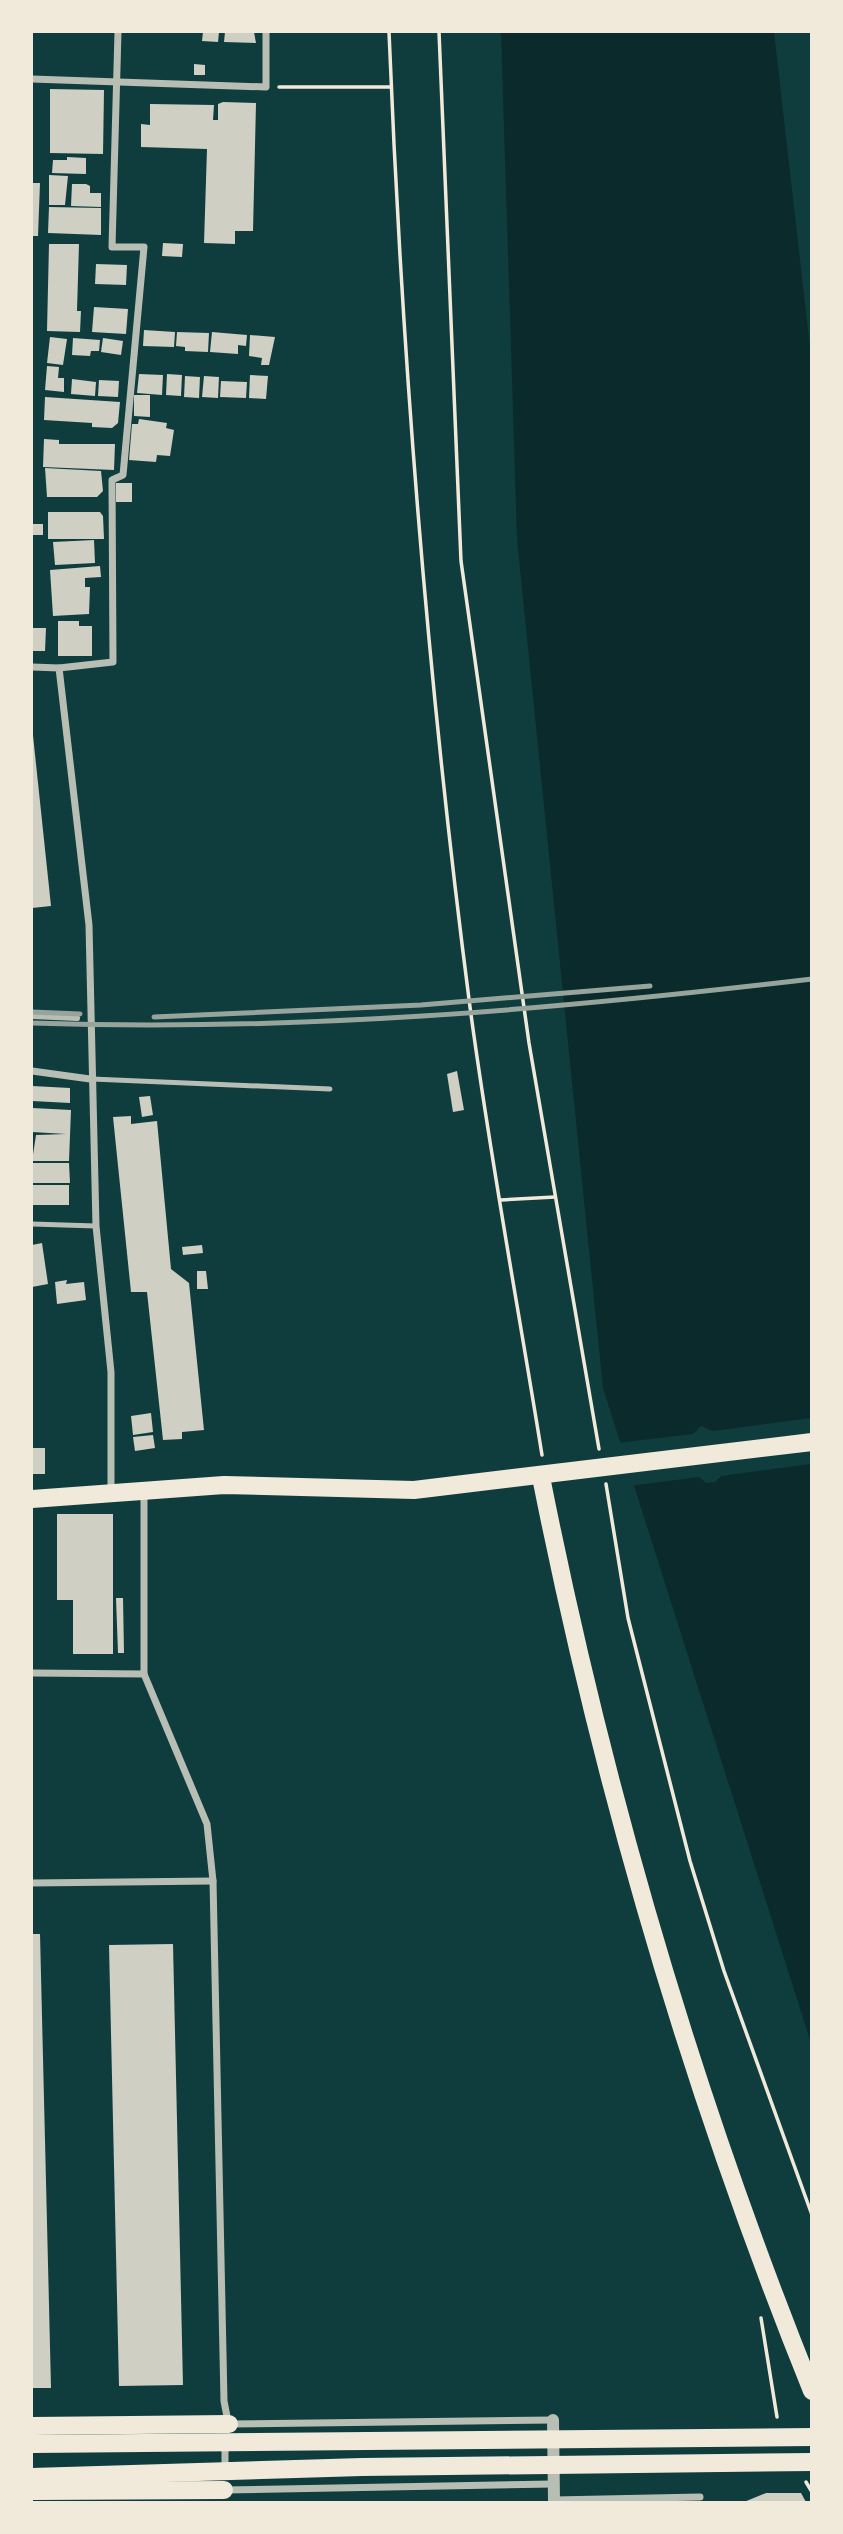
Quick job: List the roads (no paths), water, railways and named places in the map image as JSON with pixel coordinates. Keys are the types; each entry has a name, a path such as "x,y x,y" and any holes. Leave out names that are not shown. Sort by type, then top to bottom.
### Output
{"main road":[{"path":"32,1499 224,1485 414,1490 541,1477 811,1442"},
{"path":"541,1477 623,1833 752,2240 811,2391"},
{"path":"32,2426 229,2424"},
{"path":"32,2444 225,2445 796,2434"},
{"path":"32,2477 362,2467 807,2462"},
{"path":"32,2491 224,2496"}],"street":[{"path":"32,667 60,668 113,662 112,480 122,475 144,247 112,247 118,32"},
{"path":"32,79 266,87 265,32"},
{"path":"60,668 89,925 90,1079 96,1226 111,1372 111,1492"},
{"path":"32,1016 77,1018"},
{"path":"32,1071 90,1079"},
{"path":"144,1490 144,1674 207,1824 213,1881 224,2401 229,2424 225,2445 224,2496 553,2484"},
{"path":"32,1672 144,1674"},
{"path":"32,1883 213,1881"},
{"path":"229,2424 553,2420 554,2501 700,2497"}],"lane":[{"path":"90,1079 330,1088"},
{"path":"32,1224 96,1226"}],"water":[{"path":"501,32 774,32 812,365 811,2043 603,1388 517,539"}],"railway":[{"path":"32,1023 228,1024 422,1016 617,1000 812,979"},
{"path":"154,1017 421,1005 650,986"},
{"path":"32,1012 80,1014"}]}
